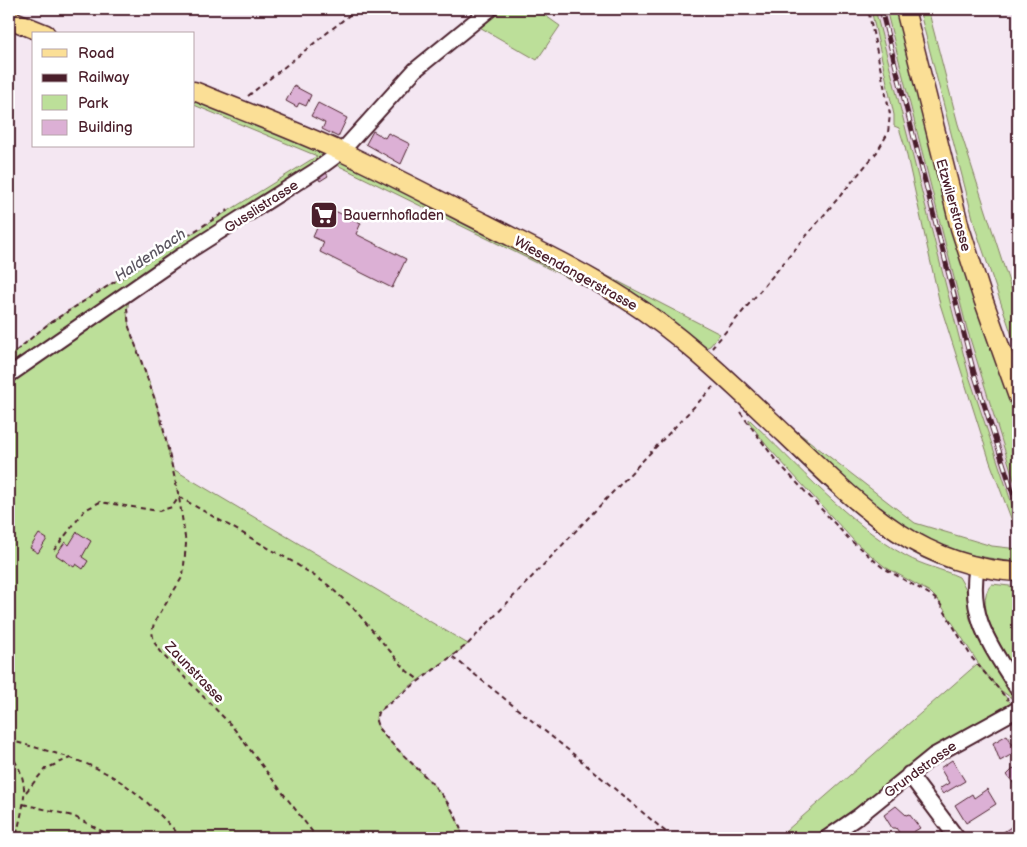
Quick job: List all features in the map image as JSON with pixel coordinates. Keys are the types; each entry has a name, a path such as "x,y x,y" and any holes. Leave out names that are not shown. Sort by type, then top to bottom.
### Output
{"main road":[{"name":"Etzwilerstrasse","path":"905,9 960,228 1018,397"},
{"path":"9,19 41,32"},
{"name":"Wiesendangerstrasse","path":"195,91 341,152 600,283 661,324 704,358 874,517 899,535 927,550 978,566 1018,572"}],"street":[{"name":"Gusslistrasse","path":"9,375 181,256 315,171 341,152 415,70 490,9"},
{"path":"978,566 974,593 979,621 1018,690"},
{"name":"Grundstrasse","path":"827,838 859,816 909,774 959,740 1018,709"},
{"path":"909,774 957,838"}],"path":[{"path":"235,107 357,9"},
{"path":"704,358 877,152 888,133 890,114 868,9"},
{"path":"9,357 48,324 231,208"},
{"name":"Zaunstrasse","path":"130,292 127,313 129,327 160,414 179,497 185,534 186,565 178,587 154,623 152,632 154,642 164,656 232,726 317,838"},
{"path":"463,838 455,815 443,796 387,738 377,725 376,718 380,709 453,657 715,384"},
{"path":"738,410 774,458 849,539 882,567 929,594 939,602 972,658 999,690"},
{"path":"54,550 85,510 100,502 159,511 172,507 179,497 293,562 328,585 354,609 407,671 420,680"},
{"path":"453,657 673,838"},
{"path":"9,740 70,758 100,770 120,781 153,809 182,838"},
{"path":"9,753 21,771 25,793 16,838"},
{"path":"25,793 45,769 70,758"},
{"path":"23,804 73,816 115,838"}],"shaded area":[{"path":"875,9 886,9 967,329 1018,493 1018,522 969,376"}],"green space":[{"path":"495,9 536,9 560,26 537,60 476,25"},
{"path":"871,9 875,9 969,376 1018,522 1018,537 990,462 940,304 905,147 899,128 894,126 894,115"},
{"path":"886,9 898,9 976,298 1018,418 1018,493 967,329"},
{"path":"919,9 928,9 958,124 1018,310 1018,353 976,230"},
{"path":"195,91 588,276 582,285 329,161 130,292 127,313 129,327 155,398 173,469 468,644 402,692 380,710 376,717 377,725 383,734 441,794 458,822 463,838 9,838 9,357 48,324 80,303 317,156 195,105"},
{"path":"530,236 720,334 710,346 705,348 527,240"},
{"path":"741,404 954,568 953,570 923,558 894,542 866,522 813,475"},
{"path":"749,419 824,493 864,528 912,559 959,577 966,589 970,619 1014,694 1014,700 999,689 980,666 938,600 930,592 885,567 854,541 767,446 749,422"},
{"path":"775,419 791,427 915,523 992,546 1018,549 1018,563 955,552 896,526"},
{"path":"992,584 1018,587 1018,674 999,643 988,617 985,604 986,593"},
{"path":"977,664 1017,710 959,740 827,838 778,838"}],"building":[{"path":"294,86 311,95 306,106 299,103 297,107 286,101"},
{"path":"318,103 347,118 338,137 322,129 325,123 311,116"},
{"path":"373,131 385,138 388,133 410,144 401,164 366,144"},
{"path":"325,171 328,176 320,181 317,176"},
{"path":"326,207 361,223 356,234 406,259 392,288 320,252 324,242 313,237"},
{"path":"77,532 91,541 82,557 88,561 83,569 76,564 74,567 56,555 65,542 69,545"},
{"path":"39,534 47,539 38,553 30,548"},
{"path":"1007,735 1013,745 1016,743 1018,751 1000,761 993,743"},
{"path":"952,760 965,781 943,794 939,789 949,783 940,768"},
{"path":"1017,765 1018,767 1018,789 1007,775"},
{"path":"987,789 996,804 966,823 955,805 972,794 974,798"},
{"path":"896,806 906,815 909,814 920,828 903,838 896,828 892,828 884,815"},
{"path":"1014,825 1018,831 1018,838 1006,838 1002,833"},
{"path":"868,829 872,834 869,836 872,838 856,838"},
{"path":"983,833 986,838 974,838"},
{"path":"1002,833 1006,838 994,838"}],"waterway":[{"name":"Haldenbach","path":"148,270 212,228"}],"railway":[{"path":"881,9 974,373 1018,509"}],"place":[{"name":"Bauernhofladen","path":"324,215"}]}
